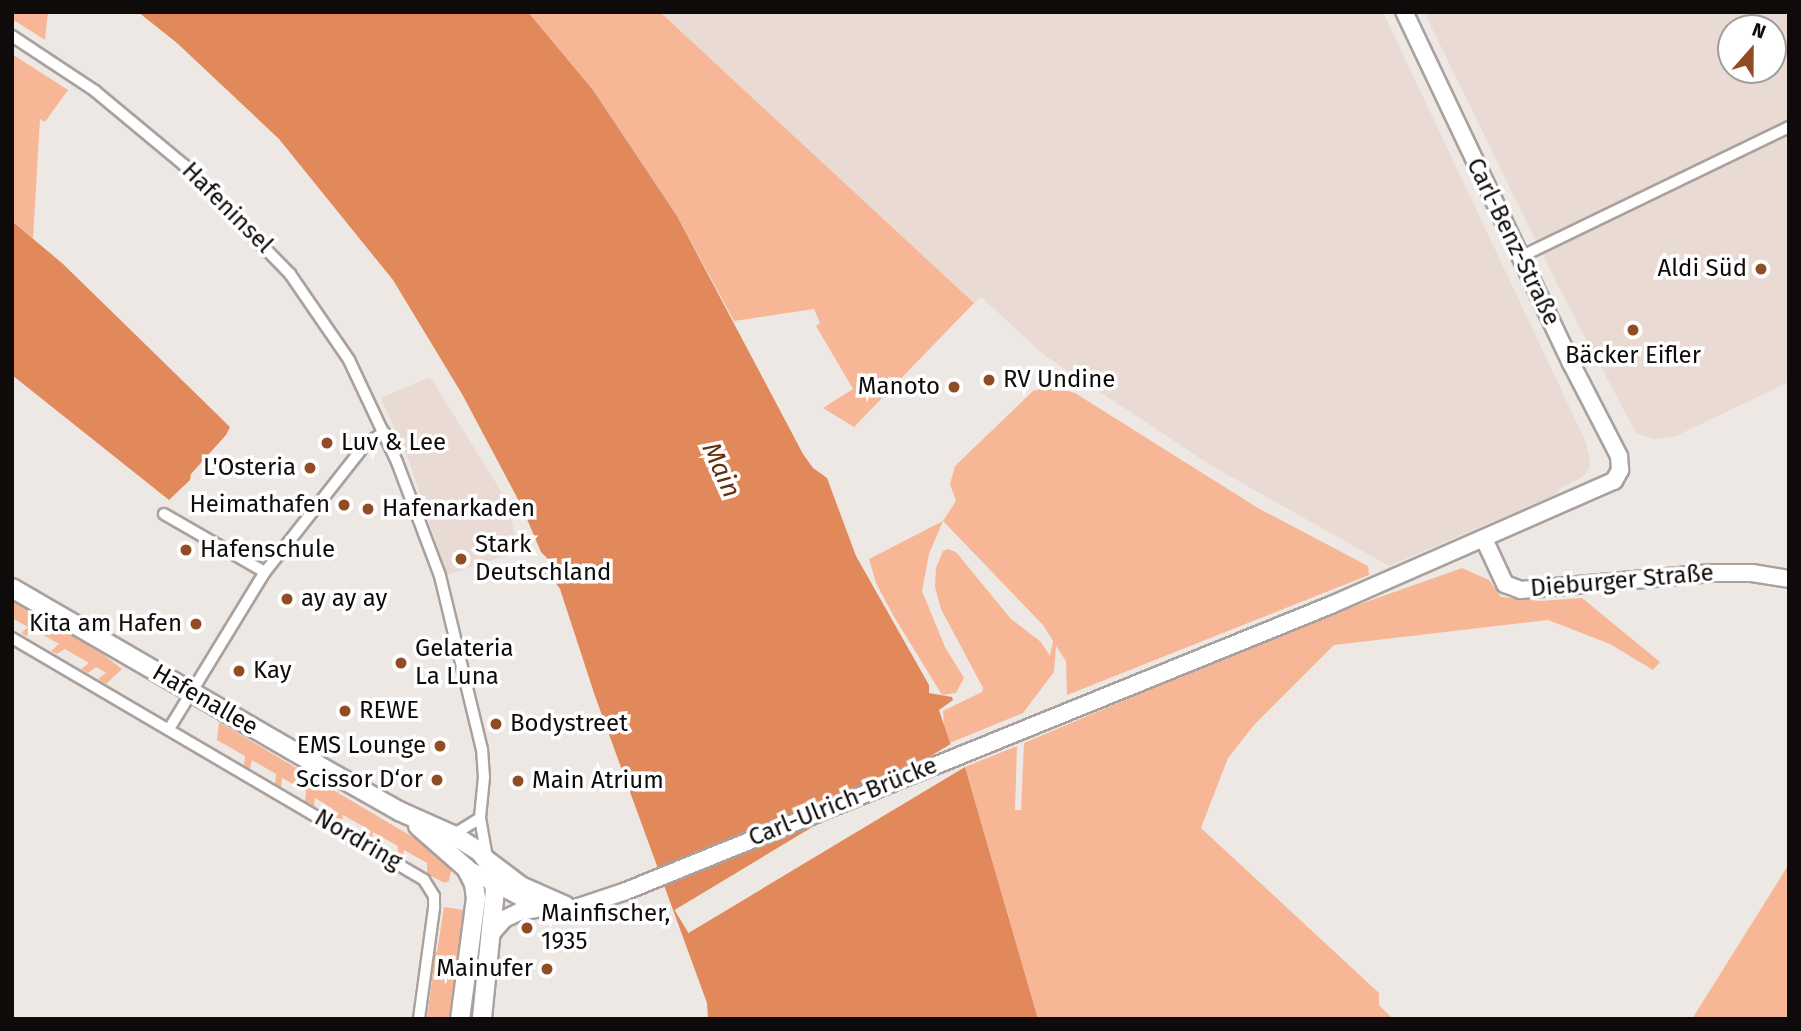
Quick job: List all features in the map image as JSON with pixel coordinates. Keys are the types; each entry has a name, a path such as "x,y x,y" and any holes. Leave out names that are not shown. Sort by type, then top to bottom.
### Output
{"main road":[{"name":"Carl-Benz-Straße","path":"1404,12 1520,257 1617,451 1620,471"},
{"name":"Carl-Ulrich-Brücke","path":"541,908 557,911 579,907 626,891 1485,539 1610,484 1620,471"},
{"name":"Dieburger Straße","path":"1485,539 1505,584 1521,590 1712,573 1752,573 1789,579"},
{"name":"Hafenallee","path":"12,587 399,811 453,835 488,860"},
{"name":"Hafenallee","path":"399,811 466,868 502,881 541,908"},
{"path":"488,860 502,881 551,900 579,907"},
{"path":"460,1019 476,898 474,884 466,868"},
{"path":"476,898 502,881"},
{"path":"482,1019 491,934 502,881"},
{"path":"491,934 510,916 541,908"}],"street":[{"name":"Hafeninsel","path":"12,36 95,91 184,165 278,260 309,298 345,352 384,432 436,563 468,683 484,765 480,818 488,860"},
{"path":"1520,257 1789,127"},
{"path":"169,729 265,572 365,444 384,432"},
{"path":"164,514 265,572"},
{"name":"Nordring","path":"12,638 424,880 433,896 434,908 419,1019"},
{"path":"453,835 480,818"}],"shaded area":[{"path":"12,12 48,12 45,40 12,19"},
{"path":"528,12 660,12 974,303 854,427 823,408 853,389 816,326 820,323 814,309 734,321 677,216 593,90"},
{"path":"660,12 1383,12 1585,440 1590,458 1589,469 1581,478 1562,487 1555,495 1389,566 1210,465 1044,355 981,297 974,303"},
{"path":"1424,12 1789,12 1789,382 1676,436 1654,439 1636,433 1559,288"},
{"path":"12,54 68,90 45,122 40,119 33,238 12,221"},
{"path":"430,377 506,499 519,551 447,575 409,461 381,398"},
{"path":"1052,386 1075,393 1258,508 1368,566 1369,575 1067,695 1066,661 1056,646 1054,672 1023,713 950,743 944,728 943,711 982,692 983,688 941,609 935,587 936,568 943,551 948,549 956,552 1011,619 1041,642 1050,656 1053,641 1043,625 943,521 956,501 950,484 955,466 1033,391"},
{"path":"943,521 929,554 922,591 945,647 964,678 956,693 942,695 893,615 876,583 869,559"},
{"path":"1462,568 1489,580 1501,597 1540,601 1582,598 1660,662 1653,670 1610,644 1548,620 1334,645 1254,725 1228,758 1201,828 1379,993 1379,1005 1393,1019 1038,1019 965,767 1017,746 1015,810 1021,810 1024,743 1304,624"},
{"path":"12,598 83,639 122,669 106,684 98,679 106,673 96,667 88,673 81,669 89,663 65,649 57,654 51,651 59,644 35,630 26,636 21,633 28,627 12,618"},
{"path":"219,722 426,845 452,867 449,881 445,883 427,874 427,863 404,850 402,859 397,856 398,846 373,832 372,841 366,837 366,828 343,815 342,824 333,818 333,809 315,798 314,807 305,802 306,791 282,778 281,787 275,784 276,774 252,760 250,769 244,765 245,756 217,740"},
{"path":"1789,864 1789,1019 1692,1019"},
{"path":"444,907 464,910 450,1019 427,1019 433,973 428,972 432,951 437,952"}],"water":[{"name":"Main","path":"138,12 528,12 593,90 677,216 803,454 813,468 827,478 856,556 929,685 929,693 952,697 953,700 939,710 950,743 965,767 1038,1019 708,1019 707,1003 595,696 560,589 551,576 542,580 539,572 551,562 541,552 521,505 462,394 393,280 279,139 177,43"},
{"path":"12,221 63,264 230,427 191,474 190,480 169,500 12,375"}],"pier":[{"path":"954,742 968,765 688,933 675,910"}],"place":[{"name":"Aldi Süd","path":"1761,269"},
{"name":"Bäcker Eifler","path":"1633,330"},
{"name":"RV Undine","path":"989,380"},
{"name":"Manoto","path":"954,387"},
{"name":"Luv & Lee","path":"327,443"},
{"name":"L'Osteria","path":"310,468"},
{"name":"Heimathafen","path":"344,505"},
{"name":"Hafenarkaden","path":"368,509"},
{"name":"Hafenschule","path":"186,550"},
{"name":"Stark Deutschland","path":"461,559"},
{"name":"ay ay ay","path":"287,599"},
{"name":"Kita am Hafen","path":"196,624"},
{"name":"Gelateria La Luna","path":"401,663"},
{"name":"Kay","path":"239,671"},
{"name":"REWE","path":"345,711"},
{"name":"Bodystreet","path":"496,724"},
{"name":"EMS Lounge","path":"440,746"},
{"name":"Scissor D‘or","path":"437,780"},
{"name":"Main Atrium","path":"518,781"},
{"name":"Mainfischer, 1935","path":"527,928"},
{"name":"Mainufer","path":"547,969"}]}
